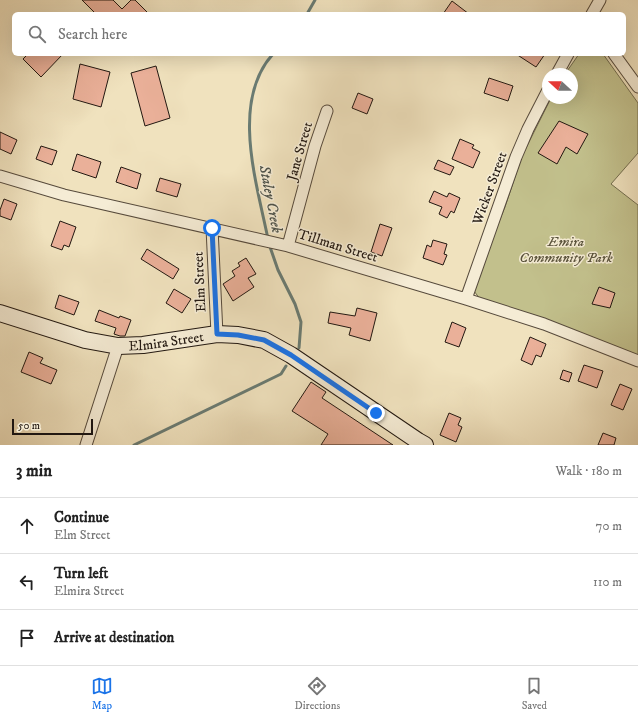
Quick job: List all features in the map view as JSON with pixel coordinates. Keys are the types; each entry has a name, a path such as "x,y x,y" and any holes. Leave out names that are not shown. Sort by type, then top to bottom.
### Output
{"street":[{"path":"593,12 600,0"},
{"path":"560,68 567,56"},
{"path":"615,56 638,87"},
{"name":"Wicker Street","path":"466,299 516,157 542,102"},
{"name":"Jane Street","path":"288,246 315,146 327,111"},
{"name":"Tillman Street","path":"0,176 70,197 288,246 544,324 638,361"},
{"name":"Elm Street","path":"212,228 217,334"},
{"name":"Elmira Street","path":"0,313 85,340 118,346 143,345 217,334 238,335 264,340 291,355 418,442 425,445"},
{"path":"86,445 118,346"}],"green space":[{"name":"Emira Community Park","path":"578,56 604,56 638,103 638,153 611,184 638,205 638,358 480,299 474,291 522,156 548,104 578,104 578,68 569,68"}],"building":[{"path":"82,0 113,0 122,9 131,0 135,0 147,12 94,12"},
{"path":"452,1 466,12 444,12"},
{"path":"26,56 61,56 41,77 23,59"},
{"path":"519,56 544,56 536,67"},
{"path":"80,64 110,72 101,107 73,99"},
{"path":"156,66 170,118 145,126 131,73"},
{"path":"489,78 513,86 508,101 484,93"},
{"path":"358,93 373,99 367,114 352,108"},
{"path":"559,121 588,134 577,154 566,147 557,164 538,153"},
{"path":"0,132 17,140 11,154 0,149"},
{"path":"460,139 474,145 472,148 480,152 473,168 452,159"},
{"path":"41,146 57,151 52,165 36,159"},
{"path":"77,154 101,162 96,178 72,170"},
{"path":"438,160 454,167 450,175 434,169"},
{"path":"121,167 141,174 137,189 116,182"},
{"path":"160,178 181,184 177,197 156,191"},
{"path":"434,191 447,197 449,193 460,198 454,213 451,211 447,218 439,214 442,207 429,202"},
{"path":"4,199 17,204 11,220 0,216 0,210"},
{"path":"60,221 76,227 69,247 64,245 62,250 51,246"},
{"path":"380,224 392,228 382,256 371,252"},
{"path":"433,240 447,244 444,254 447,255 443,265 423,258 427,245 431,247"},
{"path":"147,249 179,269 173,279 141,259"},
{"path":"246,258 256,274 248,278 254,287 233,301 223,284 235,276 232,271 240,266 238,263"},
{"path":"599,287 615,293 610,308 592,304"},
{"path":"174,289 191,299 182,313 166,303"},
{"path":"59,295 79,302 74,315 55,308"},
{"path":"357,308 377,313 370,341 349,335 351,328 328,323 330,312 355,316"},
{"path":"99,310 119,318 120,316 131,320 125,336 114,334 116,328 95,321"},
{"path":"452,322 466,328 459,347 445,342"},
{"path":"530,337 546,344 541,357 536,355 532,365 521,360"},
{"path":"29,352 43,358 40,363 57,370 51,384 21,372"},
{"path":"584,365 603,371 597,388 578,381"},
{"path":"563,370 572,373 569,382 560,379"},
{"path":"311,382 326,392 322,398 393,445 321,445 328,434 292,411"},
{"path":"620,384 632,389 623,410 611,405"},
{"path":"449,413 461,418 458,425 462,427 456,442 440,435"},
{"path":"603,433 616,438 614,445 598,445"}],"waterway":[{"name":"Staley Creek","path":"308,12 315,0"},
{"name":"Staley Creek","path":"268,239 253,169 250,144 250,119 253,95 260,73 272,56"},
{"name":"Staley Creek","path":"269,244 278,270 295,304 301,322 299,348"},
{"name":"Staley Creek","path":"134,445 281,374 286,366"}],"route":[{"path":"212,228 217,334 238,335 264,340 291,355 376,413"}]}
